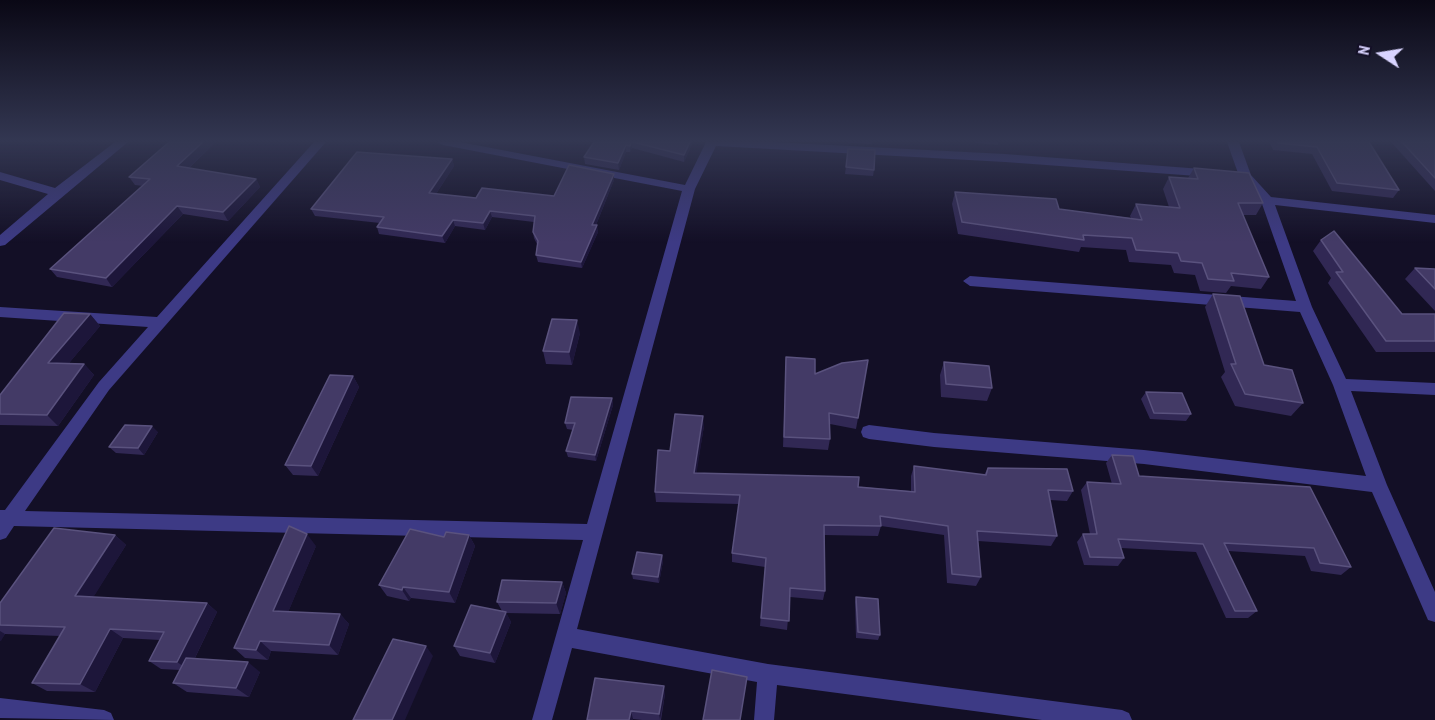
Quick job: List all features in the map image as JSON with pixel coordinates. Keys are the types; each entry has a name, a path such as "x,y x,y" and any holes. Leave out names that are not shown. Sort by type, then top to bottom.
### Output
{"street":[{"path":"0,176 57,193"},
{"path":"0,242 79,176"},
{"path":"3,523 104,386 158,322 290,176"},
{"path":"619,176 689,189"},
{"path":"542,720 689,189 695,176"},
{"path":"1234,176 1267,200 1435,219"},
{"path":"1267,200 1305,307 1341,385 1378,485 1435,612"},
{"path":"970,281 1305,307"},
{"path":"0,312 158,322"},
{"path":"1341,385 1435,389"},
{"path":"869,432 934,440 1144,457 1378,485"},
{"path":"3,523 594,532"},
{"path":"566,637 768,674 1122,720"},
{"path":"764,720 768,674"},
{"path":"0,708 104,720"}],"building":[{"path":"235,176 256,179 223,212 177,206 106,278 50,269 150,179 129,177"},
{"path":"338,176 441,176 429,193 476,198 482,188 554,196 564,176 613,176 592,225 597,225 581,262 536,255 538,241 533,232 535,216 490,211 483,223 453,220 442,236 377,227 384,217 311,209"},
{"path":"1197,176 1250,176 1263,203 1238,203 1269,277 1231,273 1234,281 1208,279 1202,263 1181,261 1178,253 1136,250 1132,238 1083,235 1084,240 962,222 955,192 1056,199 1059,209 1142,220 1136,204 1180,208 1169,177 1198,179"},
{"path":"1333,176 1390,176 1399,190 1337,183"},
{"path":"1334,231 1402,314 1435,314 1435,341 1386,341 1336,272 1343,272 1321,240"},
{"path":"1415,268 1435,269 1435,289"},
{"path":"1213,294 1240,296 1264,365 1292,370 1303,403 1245,394 1231,364 1236,364"},
{"path":"64,313 90,314 48,363 84,364 47,415 0,414 0,395"},
{"path":"552,319 577,320 569,352 543,351"},
{"path":"786,357 815,359 815,374 842,363 868,360 858,418 829,413 830,439 784,437"},
{"path":"944,362 989,366 992,388 946,384"},
{"path":"330,375 353,376 311,466 285,465"},
{"path":"1146,392 1182,393 1191,414 1154,413"},
{"path":"571,397 612,398 595,455 566,451 575,423 565,423"},
{"path":"675,414 703,416 694,473 859,477 858,487 915,492 914,466 986,475 988,468 1067,469 1073,491 1048,490 1057,536 977,531 981,577 952,574 948,526 880,516 881,526 824,525 825,591 790,588 789,621 761,618 766,558 732,553 740,495 655,492 658,450 670,451"},
{"path":"125,425 152,426 138,448 109,447"},
{"path":"1112,455 1133,456 1139,476 1310,487 1351,567 1320,563 1314,548 1224,543 1257,611 1235,611 1203,544 1118,539 1124,558 1090,557 1083,534 1097,534 1087,482 1121,484"},
{"path":"289,526 307,534 273,611 340,614 329,645 260,641 256,650 234,648"},
{"path":"54,528 115,535 75,596 207,603 177,662 149,661 164,632 110,629 80,684 32,683 65,627 0,625 0,603"},
{"path":"410,529 444,537 446,532 469,535 449,592 403,587 402,590 379,585"},
{"path":"637,552 662,555 658,577 632,574"},
{"path":"502,580 562,582 556,603 497,602"},
{"path":"856,597 878,599 880,635 858,632"},
{"path":"471,605 506,612 490,653 454,646"},
{"path":"393,639 426,646 392,720 353,720"},
{"path":"186,658 248,662 236,688 173,683"},
{"path":"712,670 747,677 740,720 703,720"},
{"path":"595,678 664,686 659,714 631,711 629,720 587,720"}]}
